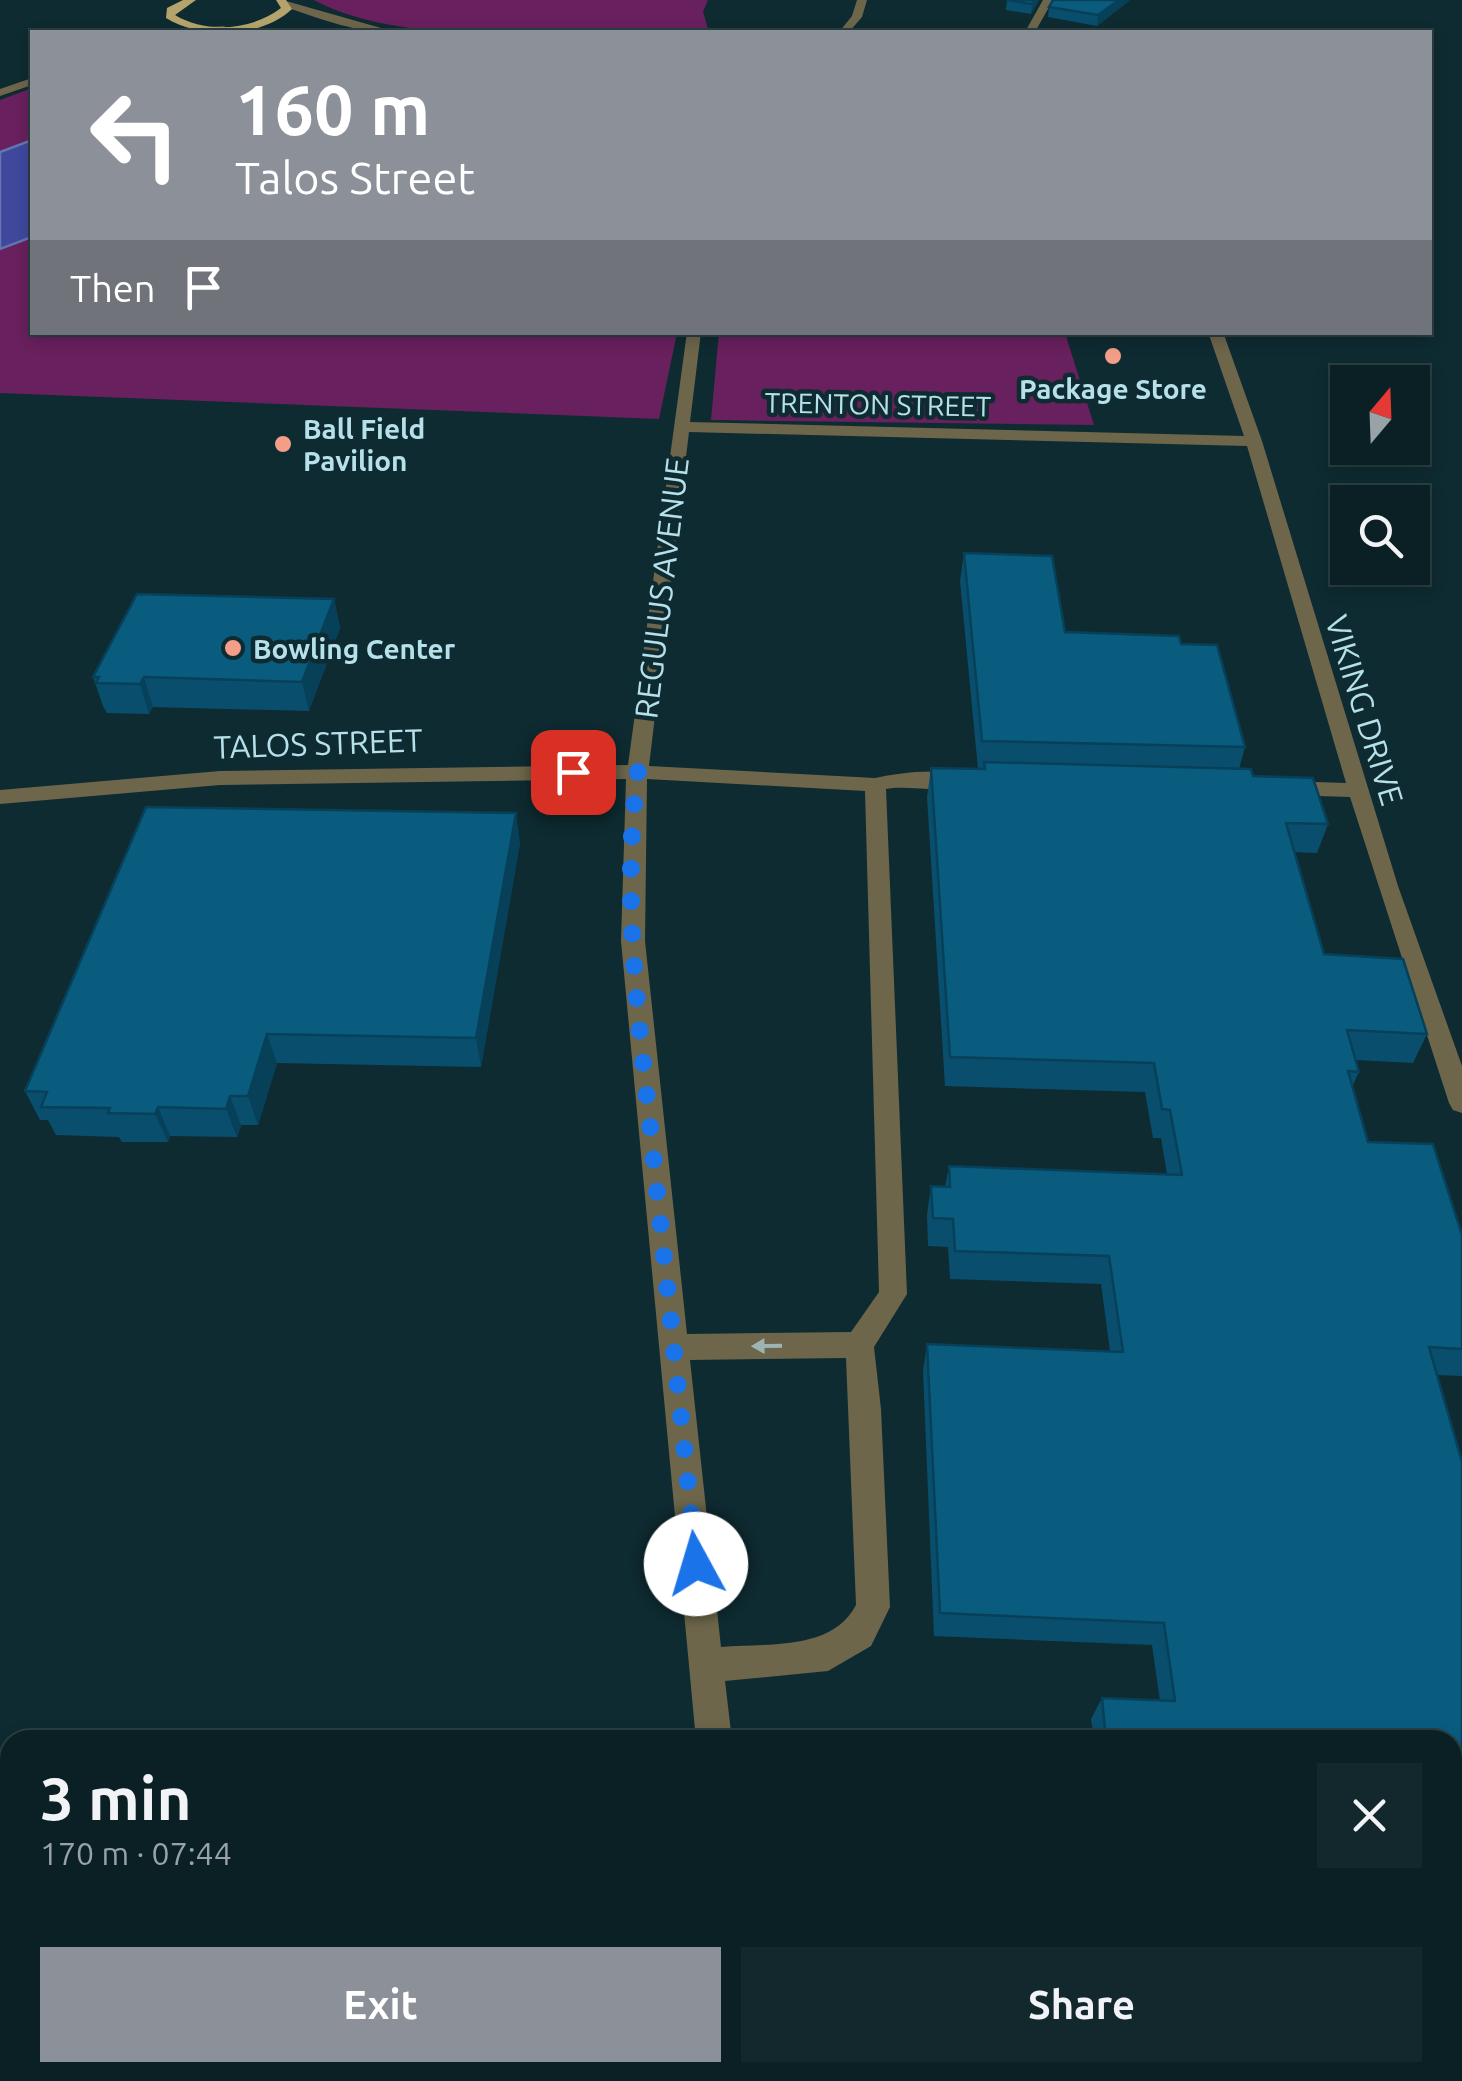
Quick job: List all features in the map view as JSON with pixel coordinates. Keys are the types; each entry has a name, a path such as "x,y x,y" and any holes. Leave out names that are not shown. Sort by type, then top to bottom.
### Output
{"main road":[{"path":"183,2 168,21 220,28 258,24 282,14 284,1"}],"street":[{"path":"846,30 858,17 862,0"},
{"path":"1031,30 1048,0"},
{"path":"284,1 330,19 381,30"},
{"path":"258,24 288,18 330,19"},
{"path":"200,30 220,28"},
{"path":"0,93 30,82"},
{"name":"REGULUS AVENUE","path":"694,335 633,806 634,942 713,1730"},
{"name":"VIKING DRIVE","path":"1217,335 1254,441 1358,790 1462,1102"},
{"name":"TRENTON STREET","path":"681,427 1254,441"},
{"name":"TALOS STREET","path":"0,796 220,778 638,772 875,785 902,779 982,781"},
{"path":"706,1666 828,1654 859,1634 873,1607 860,1344 893,1294 875,785"},
{"path":"1259,788 1358,790"},
{"path":"674,1347 860,1344"}],"shaded area":[{"path":"314,0 708,0 703,12 708,30 433,30 352,16"},
{"path":"30,89 30,335 677,335 659,419 0,393 0,100"},
{"path":"30,141 30,238 0,249 0,152"},
{"path":"719,335 1066,335 1094,425 711,420"}],"building":[{"path":"1053,0 1119,0 1098,15 1049,7"},
{"path":"964,553 1052,556 1065,632 1179,636 1181,644 1217,645 1245,747 982,741"},
{"path":"137,594 334,599 302,682 144,677 140,684 96,683 99,677 93,677"},
{"path":"984,762 1251,769 1253,776 1313,778 1328,824 1286,823 1324,954 1403,959 1427,1034 1347,1030 1359,1072 1348,1071 1368,1142 1433,1144 1462,1235 1462,1349 1429,1347 1462,1462 1462,1730 1105,1730 1102,1698 1175,1701 1164,1623 940,1613 927,1344 1123,1352 1109,1256 955,1251 953,1219 933,1218 931,1186 950,1187 949,1166 1182,1175 1170,1110 1162,1109 1154,1063 950,1057 931,768 985,769"},
{"path":"146,807 516,813 476,1038 267,1034 248,1096 230,1096 226,1109 158,1107 155,1114 108,1113 110,1108 41,1107 47,1092 25,1091"}],"place":[{"name":"Package Store","path":"1113,356"},
{"name":"Ball Field Pavilion","path":"283,444"},
{"name":"Bowling Center","path":"233,648"}],"route":[{"path":"573,772 638,772 632,868 638,1015 696,1564"}]}
